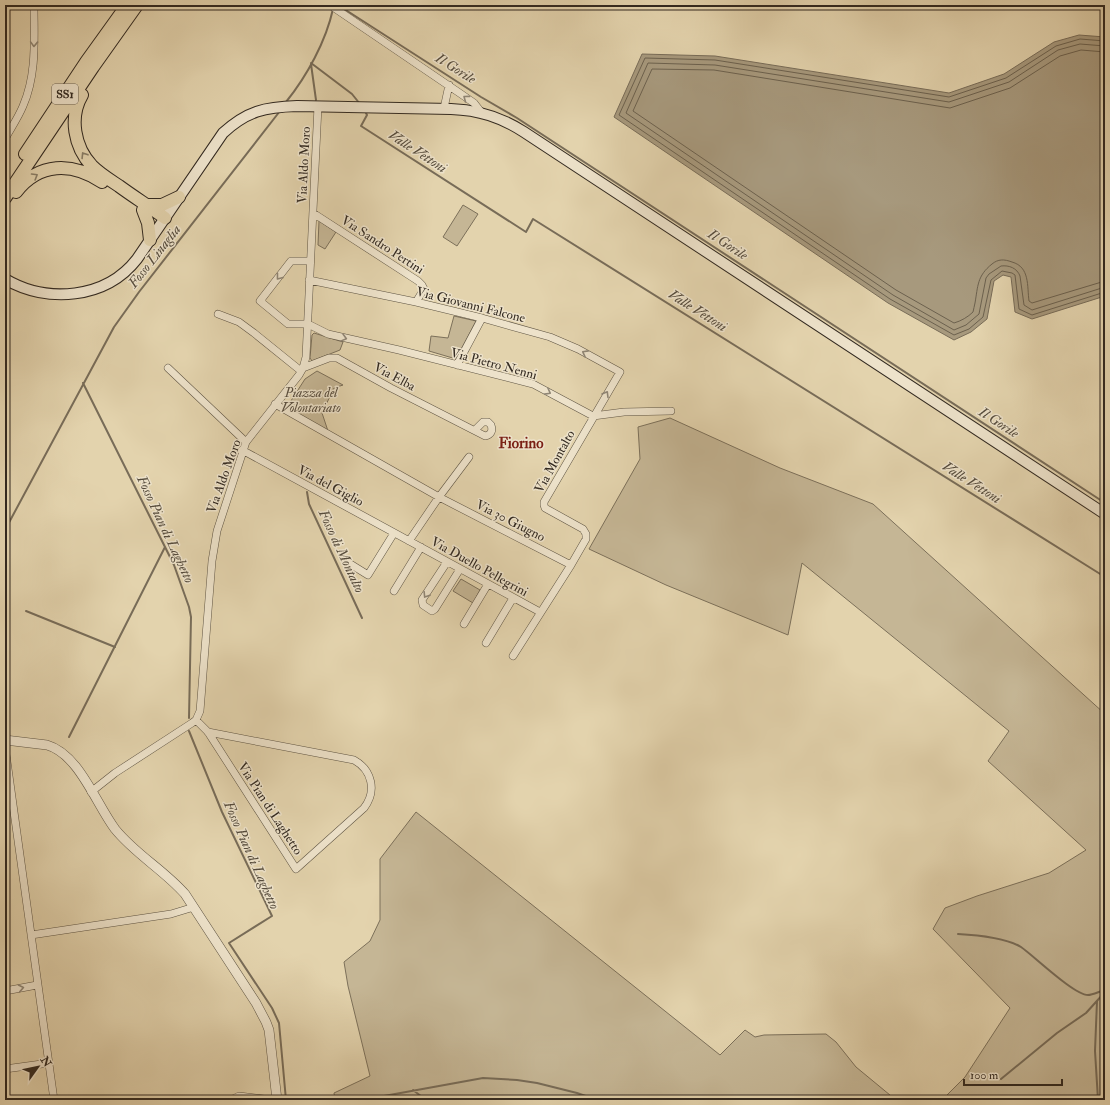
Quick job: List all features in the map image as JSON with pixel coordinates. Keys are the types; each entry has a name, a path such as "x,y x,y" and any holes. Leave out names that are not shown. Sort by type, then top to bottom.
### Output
{"highway":[{"name":"SS1","path":"5,183 86,62 127,5"},
{"name":"SS1","path":"5,198 93,67 138,5"},
{"path":"93,67 94,76 80,98 75,111 75,126 78,144 86,159 96,170 163,221"},
{"path":"5,198 14,194 25,183 40,173 53,168 65,168 81,171 94,177 145,208 162,205 179,197"},
{"path":"145,208 150,240"}],"main road":[{"path":"5,279 22,288 40,293 64,295 86,291 115,279 128,269 150,240 223,133 231,125 249,114 273,107 297,106 444,108 481,112 502,119 530,136 1105,514"}],"street":[{"path":"5,139 23,106 32,76 34,5"},
{"path":"330,5 449,85 474,103 481,112"},
{"path":"444,108 449,85"},
{"name":"Via Aldo Moro","path":"196,720 200,712 201,703 216,531 242,450 246,442 302,370 306,357 318,106"},
{"name":"Via Sandro Pertini","path":"313,213 422,284 424,289 416,302"},
{"path":"308,324 288,324 260,301 291,261 310,262"},
{"name":"Via Giovanni Falcone","path":"309,280 416,302 482,318 550,337 578,349 620,372 593,416"},
{"path":"218,314 239,322 302,370"},
{"path":"457,365 482,318"},
{"name":"Via Pietro Nenni","path":"308,324 328,334 533,384 593,416"},
{"name":"Via Elba","path":"302,370 329,358 337,358 391,388 475,430"},
{"path":"168,368 246,442"},
{"name":"Via 30 Giugno","path":"275,404 439,497 572,565"},
{"path":"593,416 624,412 672,411"},
{"name":"Via Montalto","path":"572,565 586,539 586,534 583,529 545,508 544,502 593,416"},
{"name":"Via del Giglio","path":"242,450 409,541"},
{"path":"409,541 469,457"},
{"path":"347,562 368,575 394,533"},
{"name":"Via Duello Pellegrini","path":"409,541 540,612"},
{"path":"394,591 421,547"},
{"path":"447,562 422,600 423,605 432,611 435,609 460,569"},
{"path":"513,656 540,612 572,565"},
{"path":"464,624 488,584"},
{"path":"486,643 513,598"},
{"path":"92,792 115,773 196,720"},
{"name":"Via Pian di Laghetto","path":"196,720 208,732 296,869 364,808 370,799 372,788 370,777 363,766 354,760 208,732"},
{"path":"5,740 47,745 57,749 72,761 108,819 122,837 174,883 194,907 256,1003 266,1022 271,1042 277,1100"},
{"path":"5,747 54,1100"},
{"path":"30,935 171,914 194,907"},
{"path":"5,991 37,985"},
{"path":"5,1069 49,1063"},
{"path":"231,1100 238,1096 272,1100"}],"green space":[{"path":"463,205 478,214 457,246 443,237"},
{"path":"319,221 336,232 325,249 318,245"},
{"path":"454,316 476,321 456,359 429,351 431,336 448,338"},
{"path":"314,333 343,342 340,350 312,361 310,358 312,335"},
{"name":"Piazza del Volontariato","path":"317,371 343,385 334,388 322,413 328,431 287,407 305,379"},
{"path":"670,418 780,468 873,504 1105,714 1105,1100 942,1100 965,1077 1010,1008 933,929 945,908 1049,873 1086,850 988,761 1009,731 802,563 788,635 666,585 589,549 640,459 638,427"},
{"path":"461,579 480,590 473,603 453,591"},
{"path":"416,812 720,1055 745,1030 755,1037 764,1035 826,1034 836,1042 856,1067 896,1100 335,1100 334,1093 370,1076 348,986 344,962 370,941 380,920 380,859"}],"water":[{"path":"1079,35 1105,37 1105,296 1032,319 1015,312 1011,277 1003,275 994,281 987,319 971,332 954,340 888,303 614,117 642,54 715,56 949,93 1004,74 1054,42"}],"waterway":[{"name":"Il Gorile","path":"338,5 481,97 517,118 1105,503"},
{"name":"Fosso Linaglia","path":"286,102 315,58 326,33 333,9"},
{"name":"Valle Vettoni","path":"311,63 352,94 360,104"},
{"name":"Fosso di Montalto","path":"311,64 316,100"},
{"name":"Fosso Linaglia","path":"5,530 114,327 139,292 280,111"},
{"name":"Valle Vettoni","path":"365,111 367,115 361,126 526,232 533,219 1105,577"},
{"name":"Fosso Pian di Laghetto","path":"83,383 174,565 189,607 191,617 189,718"},
{"name":"Fosso di Montalto","path":"307,492 309,504 362,618"},
{"path":"69,737 165,547"},
{"path":"26,611 115,647"},
{"name":"Fosso Pian di Laghetto","path":"189,731 222,812 272,916 229,943 272,1008 279,1023 286,1100"},
{"path":"958,934 990,937 1007,941 1021,947 1073,989 1082,993 1090,995 1105,990"},
{"path":"1001,1079 1057,1033 1086,1013 1105,992"},
{"path":"1097,1001 1095,1051 1098,1100"},
{"path":"362,1100 483,1078 537,1083 577,1093 597,1100"},
{"path":"413,1090 426,1100"}],"district":[{"name":"Fiorino","path":"521,443"}]}
